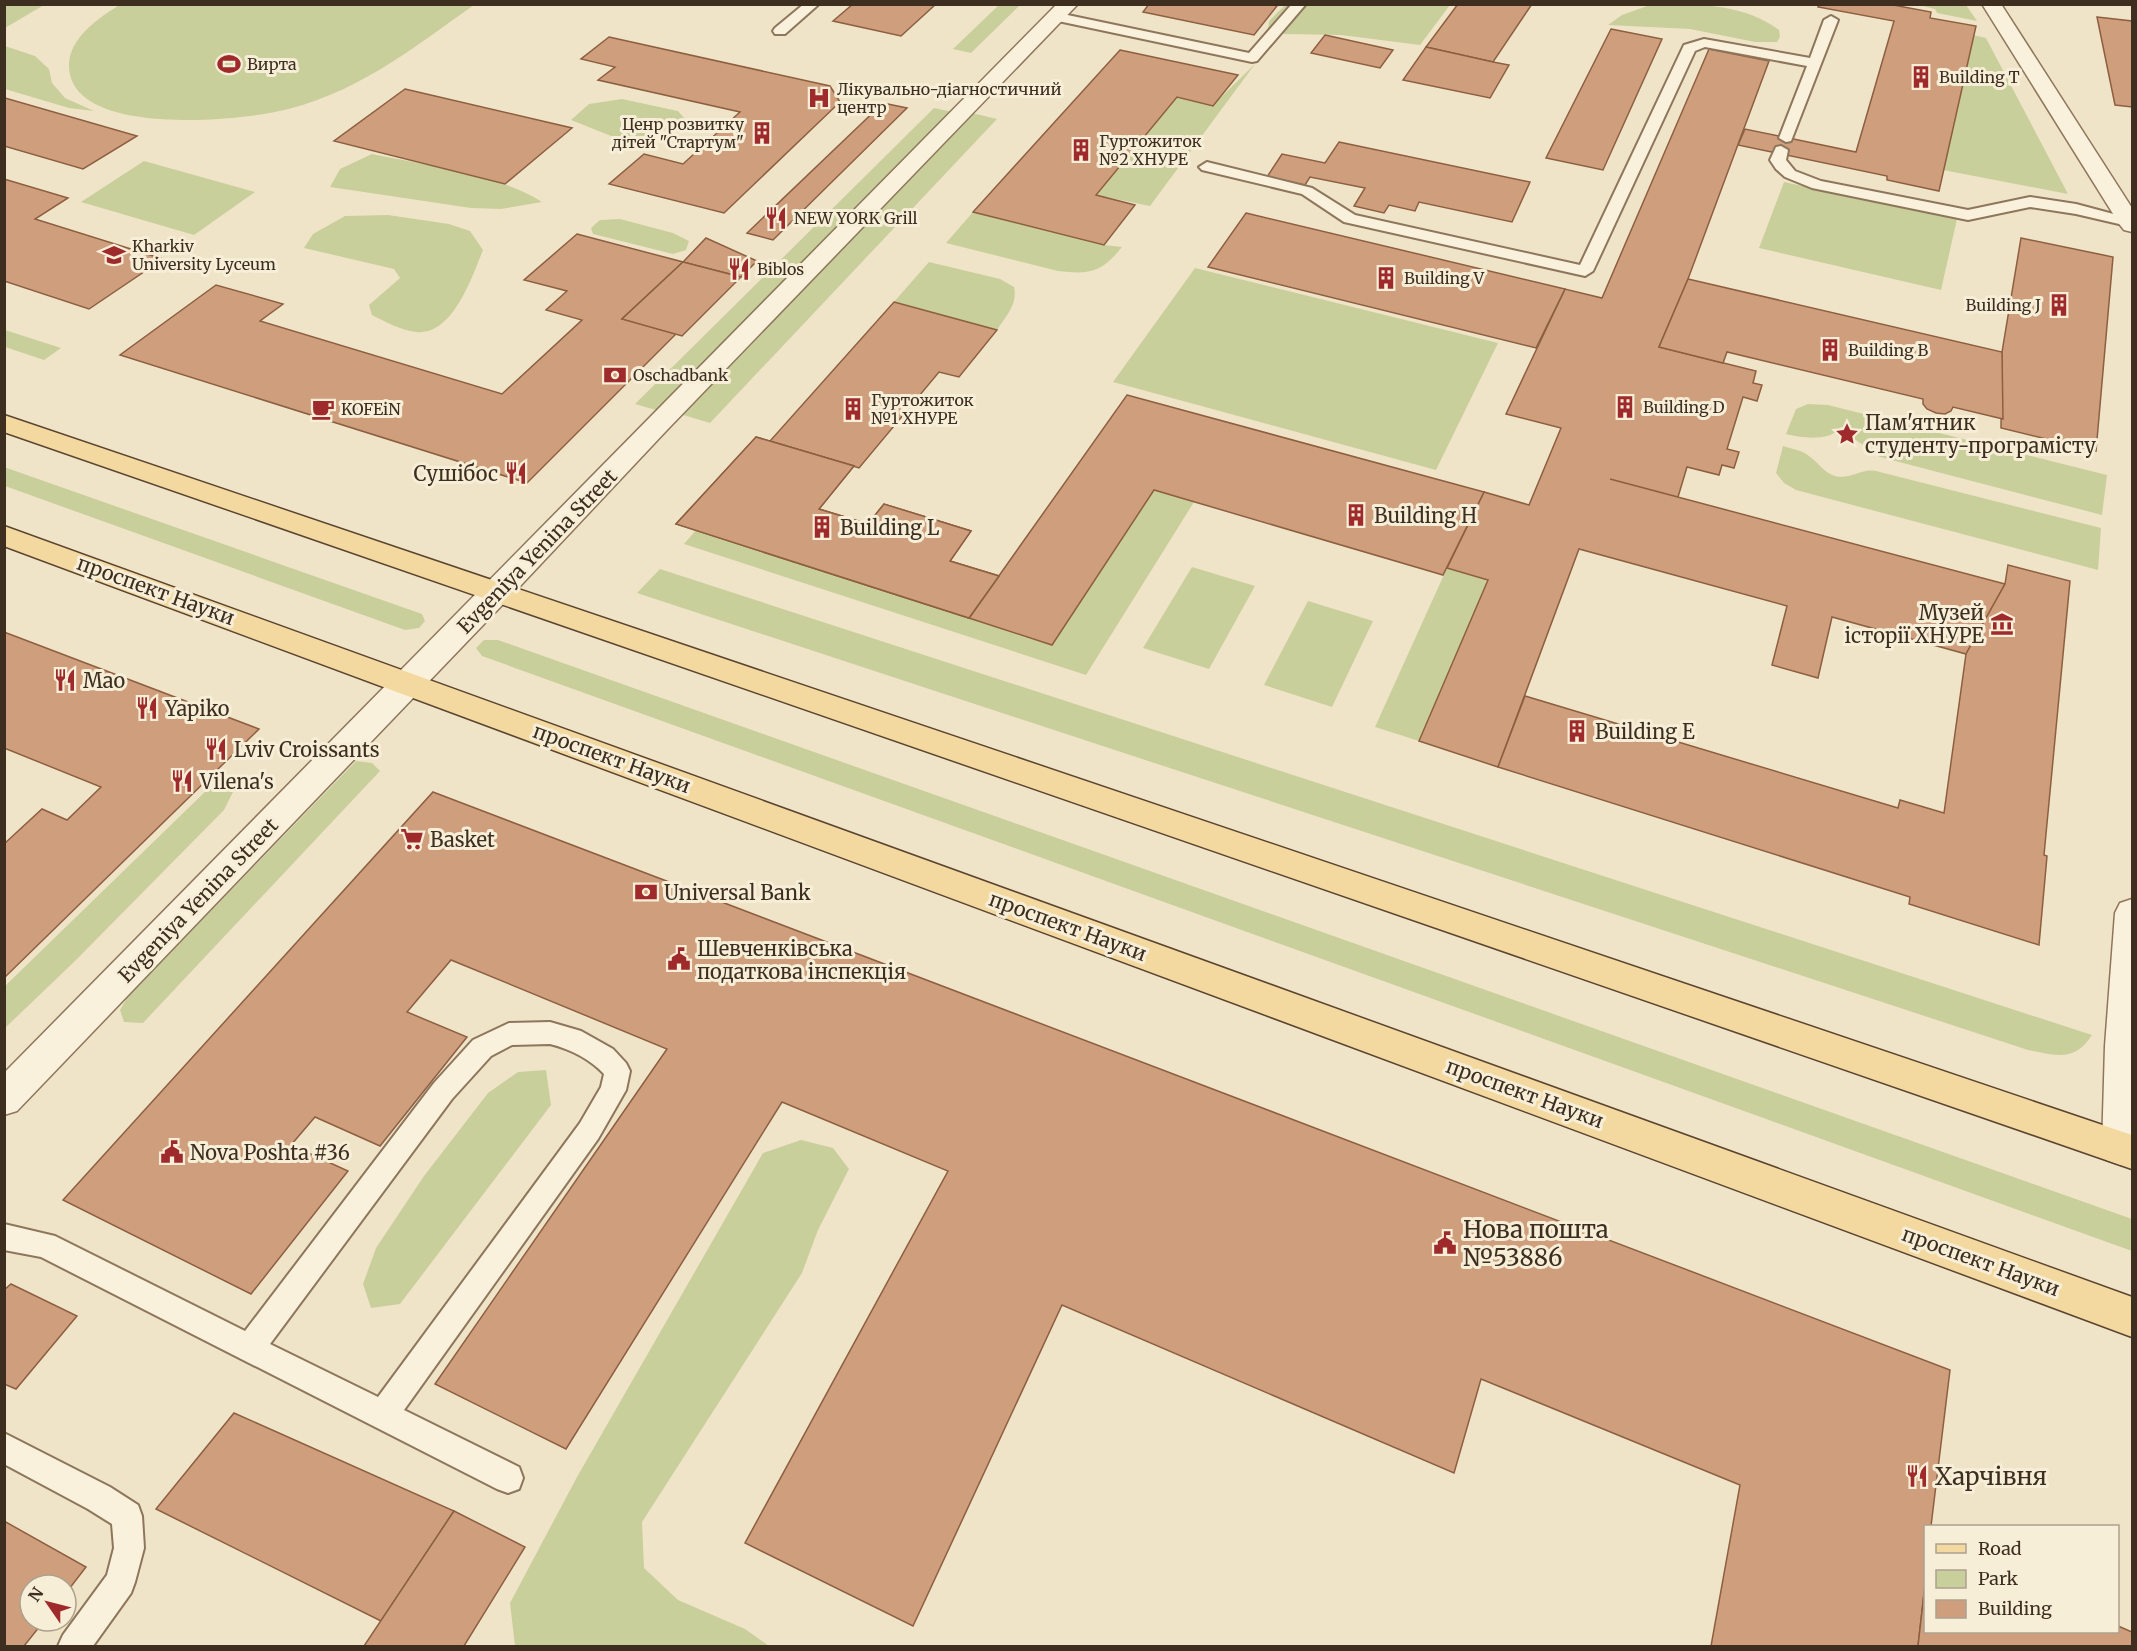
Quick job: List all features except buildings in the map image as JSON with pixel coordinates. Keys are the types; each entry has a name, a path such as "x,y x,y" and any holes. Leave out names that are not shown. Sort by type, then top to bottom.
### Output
{"main road":[{"path":"4,423 2127,1150"},
{"name":"проспект Науки","path":"4,535 2133,1317"}],"street":[{"path":"1991,4 2132,224"},
{"name":"Evgeniya Yenina Street","path":"4,1099 410,683 658,424 1064,10"},
{"path":"2127,1150 2123,1046 2133,914"}],"lane":[{"path":"780,31 813,4"},
{"path":"1064,10 1251,58 1300,4"},
{"path":"1831,21 1778,160 1780,166 1790,174 1817,184 1968,215 2030,202 2076,209 2132,224"},
{"path":"1207,167 1307,191 1350,219 1585,271 1689,48 1704,43 1816,63"},
{"path":"250,1348 443,1091 482,1048 508,1034 550,1033 572,1039 604,1057 617,1071 613,1090 589,1131 383,1415"},
{"path":"4,1237 45,1245 508,1478"},
{"path":"4,1448 99,1498 126,1516 129,1548 120,1582 75,1647"}],"green space":[{"path":"5,4 44,4 44,5 5,28"},
{"name":"Вирта","path":"121,4 474,5 380,69 330,95 304,105 254,116 190,120 155,119 122,114 94,104 76,87 69,64 75,45 88,29"},
{"path":"1000,4 1019,6 971,53 953,49"},
{"path":"1653,4 1702,5 1735,10 1765,21 1779,30 1780,37 1777,42 1755,42 1690,29 1608,25 1622,15"},
{"path":"1285,5 1450,5 1420,45 1341,35 1284,34 1268,29 1269,21"},
{"path":"1919,5 1966,5 1977,21 1937,13 1935,9"},
{"path":"1973,35 1986,38 2068,194 1943,170"},
{"path":"5,46 35,56 49,69 52,83 65,98 94,111 69,108 5,89"},
{"path":"1255,64 1150,206 1096,195 1177,97 1213,105"},
{"path":"622,99 678,111 685,119 655,135 616,138 571,120 589,104"},
{"path":"934,108 957,113 663,412 635,404"},
{"path":"972,113 997,119 710,423 680,414"},
{"path":"372,154 483,178 525,193 542,202 501,209 471,208 330,187 340,169"},
{"path":"144,161 255,192 194,235 81,202"},
{"path":"1784,182 1957,219 1941,290 1759,248"},
{"path":"973,212 1104,245 1122,247 1101,267 1079,272 1058,271 946,243"},
{"path":"388,215 449,224 470,231 483,250 467,289 451,315 441,325 429,331 416,332 404,329 372,315 369,305 400,278 394,269 304,248 313,234 345,216"},
{"path":"620,219 673,233 689,241 686,250 673,254 593,234 591,228 600,220"},
{"path":"929,262 1000,279 1014,287 1013,304 997,330 893,303"},
{"path":"1195,268 1498,343 1436,470 1113,382"},
{"path":"5,330 61,348 44,360 5,347"},
{"path":"1808,404 1828,405 2107,475 2102,515 1880,457 1853,438 1855,432 1841,427 1836,432 1823,437 1800,437 1786,434 1796,409"},
{"path":"1783,446 1806,454 1835,476 1876,471 2101,528 2098,570 1796,490 1784,483 1776,473"},
{"path":"4,467 422,614 425,621 419,628 405,630 5,486"},
{"path":"1154,490 1194,502 1086,675 684,544 696,530 1052,645"},
{"path":"1192,567 1255,586 1209,669 1143,648"},
{"path":"1447,568 1488,580 1419,741 1375,727"},
{"path":"660,569 2092,1035 2078,1050 2064,1055 2028,1050 637,593"},
{"path":"1308,601 1373,621 1332,707 1264,685"},
{"path":"484,640 498,640 2132,1219 2132,1251 482,656 476,648"},
{"path":"356,761 372,763 380,771 143,1023 124,1022 120,1010 127,998"},
{"path":"236,786 224,810 74,962 5,1028 5,986 210,787"},
{"path":"546,1070 551,1105 400,1304 371,1308 363,1284 376,1248 424,1176 488,1093 518,1072"},
{"path":"801,1140 833,1148 849,1169 818,1230 802,1273 642,1522 644,1568 678,1600 745,1629 769,1646 515,1646 510,1603 577,1477 763,1153"}],"place":[{"name":"Вирта","path":"229,64"},
{"name":"Building T","path":"1921,77"},
{"name":"Лікувально-діагностичний центр","path":"819,98"},
{"name":"Ценр розвитку дітей \"Стартум\"","path":"762,133"},
{"name":"Гуртожиток №2 ХНУРЕ","path":"1081,150"},
{"name":"NEW YORK Grill","path":"776,218"},
{"name":"Kharkiv University Lyceum","path":"114,255"},
{"name":"Biblos","path":"739,269"},
{"name":"Building V","path":"1386,278"},
{"name":"Building J","path":"2059,305"},
{"name":"Building B","path":"1830,350"},
{"name":"Oschadbank","path":"615,375"},
{"name":"Building D","path":"1625,407"},
{"name":"KOFEiN","path":"323,409"},
{"name":"Гуртожиток №1 ХНУРЕ","path":"853,409"},
{"name":"Пам'ятник студенту-програмісту","path":"1847,434"},
{"name":"Сушібос","path":"516,473"},
{"name":"Building H","path":"1356,515"},
{"name":"Building L","path":"822,527"},
{"name":"Музей історії ХНУРЕ","path":"2002,624"},
{"name":"Мао","path":"65,680"},
{"name":"Yapiko","path":"147,708"},
{"name":"Building E","path":"1577,731"},
{"name":"Lviv Croissants","path":"216,749"},
{"name":"Vilena's","path":"182,781"},
{"name":"Basket","path":"412,839"},
{"name":"Universal Bank","path":"646,892"},
{"name":"Шевченківська податкова інспекція","path":"679,959"},
{"name":"Nova Poshta #36","path":"172,1152"},
{"name":"Нова пошта №53886","path":"1445,1243"},
{"name":"Харчівня","path":"1917,1476"}]}
